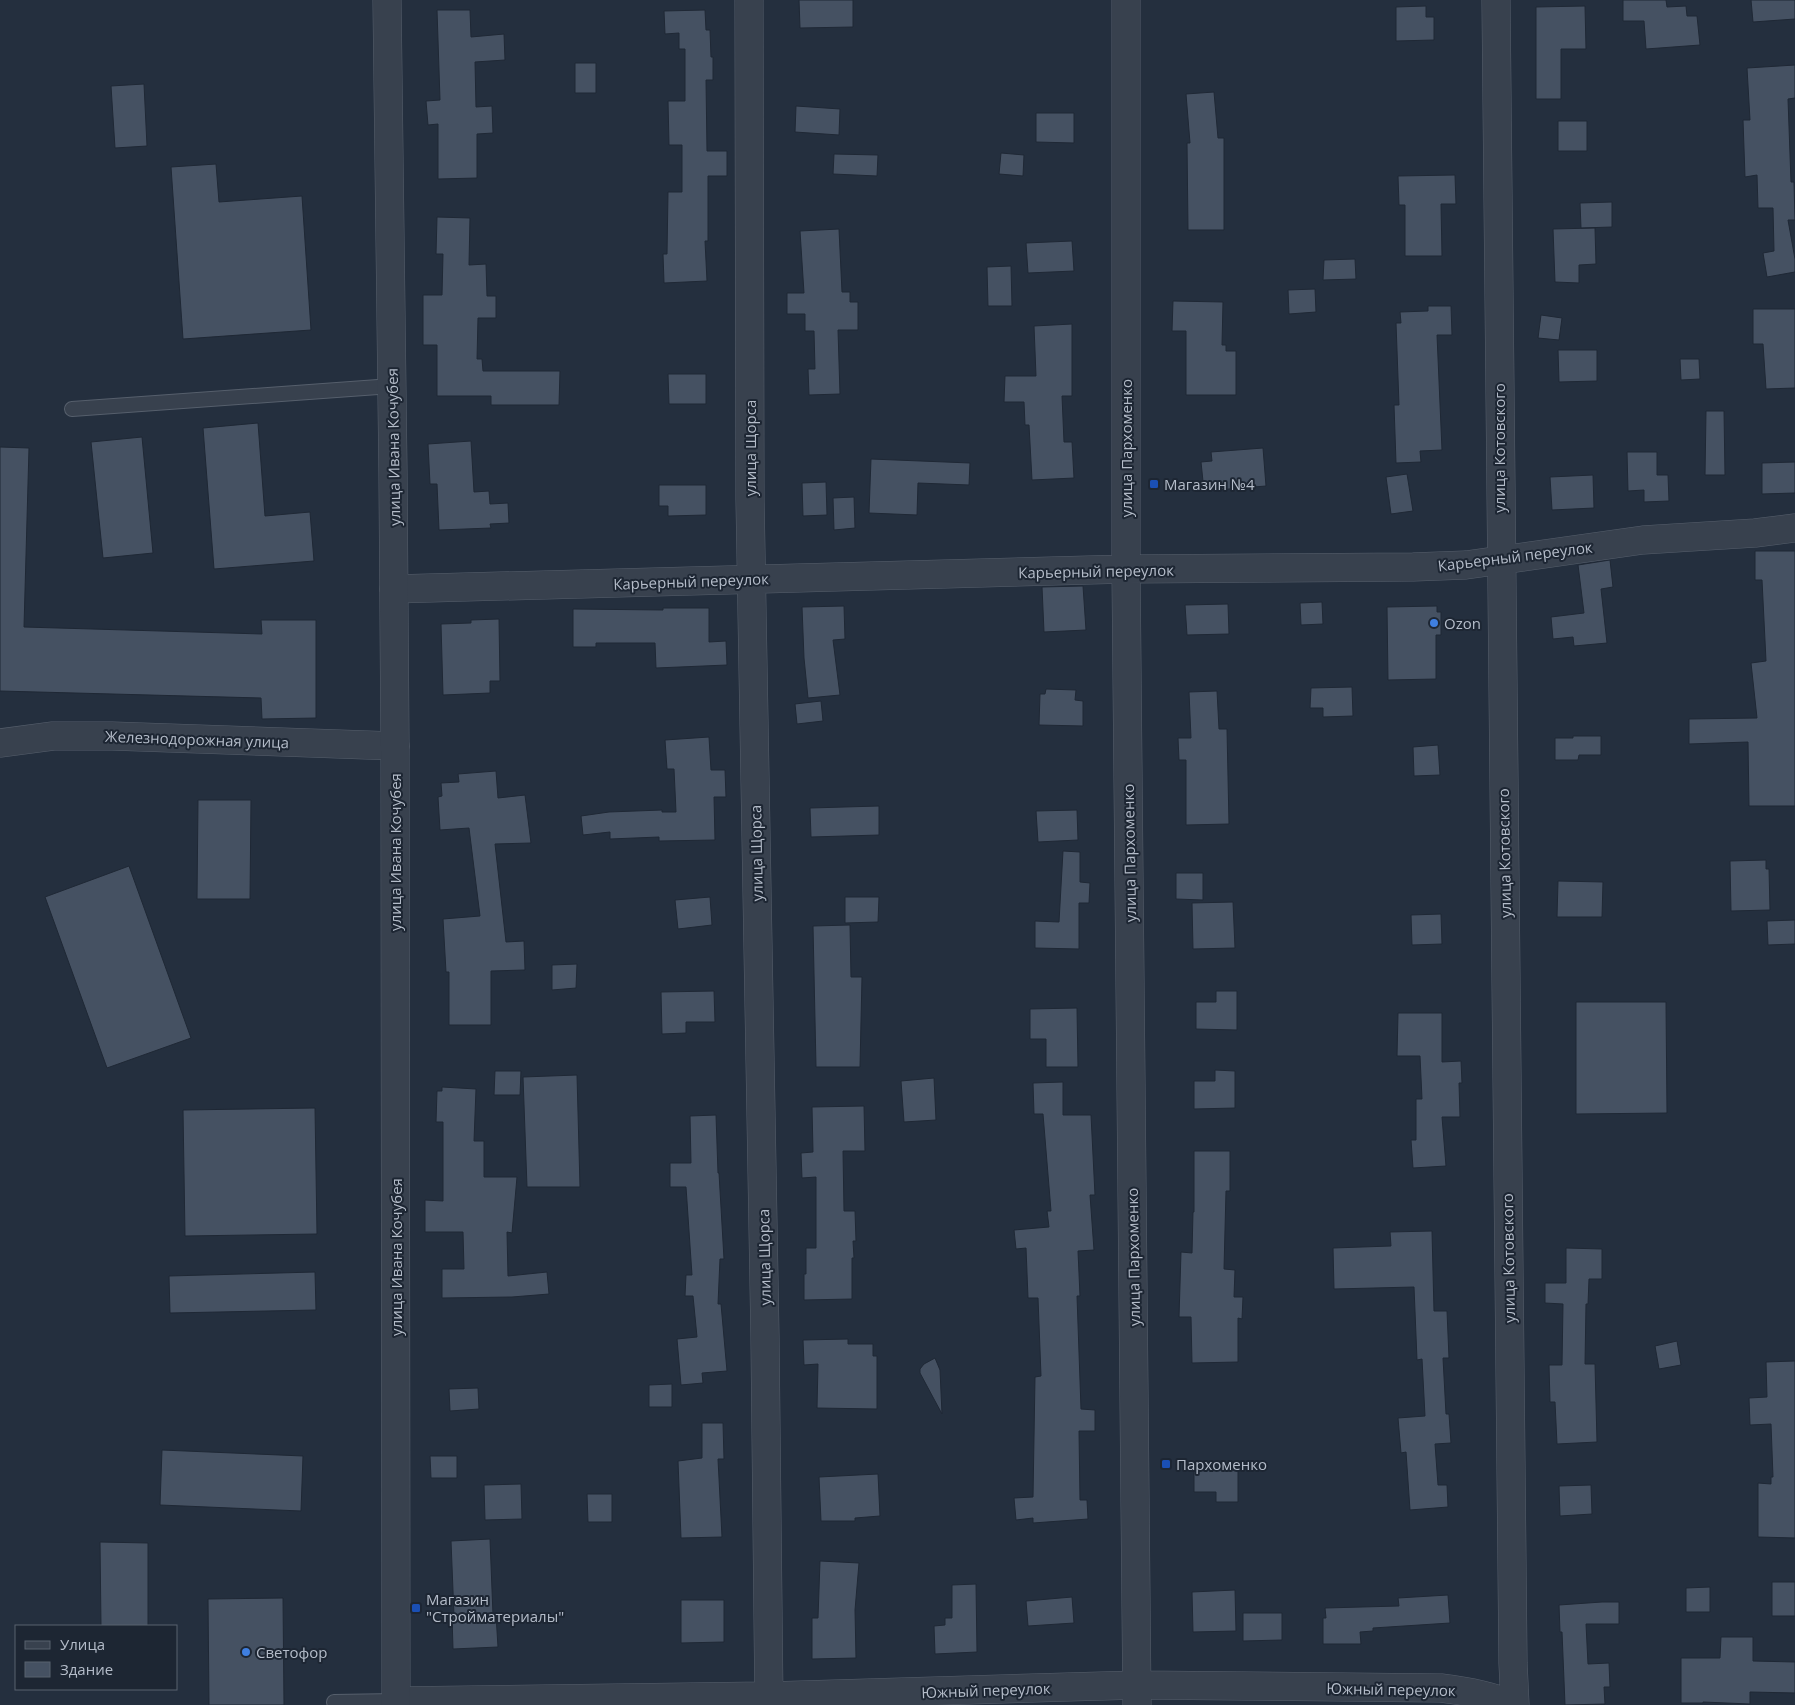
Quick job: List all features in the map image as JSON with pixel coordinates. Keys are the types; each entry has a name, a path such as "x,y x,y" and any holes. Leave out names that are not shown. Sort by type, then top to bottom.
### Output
{"street":[{"name":"улица Ивана Кочубея","path":"387,0 395,746 396,1703"},
{"name":"улица Щорса","path":"749,0 751,579 766,1338 768,1700"},
{"name":"улица Пархоменко","path":"1126,0 1126,570 1137,1695"},
{"name":"улица Котовского","path":"1496,0 1500,560 1514,1705"},
{"name":"Карьерный переулок","path":"394,589 1126,570 1466,565 1644,540 1795,528"},
{"name":"Железнодорожная улица","path":"0,743 53,736 102,736 395,746"},
{"name":"Южный переулок","path":"396,1703 1137,1695 1441,1688 1470,1691 1494,1697 1514,1705"}],"lane":[{"path":"72,410 392,386"},
{"path":"334,1702 396,1703"}],"building":[{"path":"799,0 853,0 853,27 800,28"},
{"path":"1623,0 1666,0 1667,7 1686,6 1687,16 1697,16 1700,45 1646,49 1644,21 1623,21"},
{"path":"1751,0 1795,0 1795,19 1753,22"},
{"path":"1426,6 1426,17 1434,17 1434,40 1396,41 1396,7"},
{"path":"1585,6 1586,49 1561,49 1561,99 1536,99 1536,7"},
{"path":"437,10 470,10 471,37 504,34 505,60 475,62 476,107 492,106 493,133 477,134 477,178 438,179 438,124 428,125 426,101 440,100"},
{"path":"705,10 706,30 710,30 711,57 713,57 713,80 706,80 707,151 727,151 727,176 708,176 708,241 705,241 707,281 664,283 663,254 667,254 668,192 682,192 682,145 669,145 668,101 685,101 685,49 679,49 679,33 665,34 664,11"},
{"path":"575,63 596,63 596,93 575,93"},
{"path":"1795,65 1795,98 1788,99 1791,182 1794,182 1795,220 1788,220 1795,259 1795,272 1767,277 1763,253 1774,251 1773,208 1758,208 1757,175 1745,177 1743,120 1750,120 1747,68"},
{"path":"144,84 147,146 115,148 111,86"},
{"path":"1214,92 1218,138 1224,138 1224,230 1188,230 1187,143 1190,143 1186,94"},
{"path":"796,106 840,109 839,135 795,132"},
{"path":"1036,113 1074,113 1074,143 1036,142"},
{"path":"1558,121 1587,121 1587,151 1558,151"},
{"path":"1001,153 1024,155 1023,176 999,174"},
{"path":"834,154 878,155 877,176 833,174"},
{"path":"216,164 219,202 302,196 311,330 183,339 171,167"},
{"path":"1455,175 1456,204 1441,204 1442,256 1405,256 1405,205 1399,205 1398,176"},
{"path":"1612,202 1612,227 1581,228 1580,203"},
{"path":"437,217 470,218 469,265 486,264 487,296 496,296 496,318 478,318 477,359 482,359 483,371 560,371 559,405 491,405 491,396 437,396 437,345 423,345 423,295 442,295 443,254 436,254"},
{"path":"1595,228 1596,264 1579,265 1579,283 1555,282 1553,229"},
{"path":"839,229 842,292 850,292 850,302 858,302 858,330 838,330 840,394 809,395 808,369 815,369 814,331 805,331 805,314 787,314 787,293 804,293 800,231"},
{"path":"1072,241 1074,271 1028,273 1026,243"},
{"path":"1355,259 1356,279 1323,280 1324,260"},
{"path":"1011,266 1012,306 988,306 987,267"},
{"path":"1315,289 1316,312 1289,314 1288,290"},
{"path":"1173,301 1223,302 1222,345 1226,345 1226,351 1236,351 1236,395 1186,395 1186,331 1172,331"},
{"path":"1428,306 1451,306 1452,335 1437,335 1442,450 1420,451 1421,462 1396,463 1394,405 1399,405 1396,323 1401,323 1400,312 1428,311"},
{"path":"1753,309 1795,309 1795,388 1766,389 1763,344 1753,344"},
{"path":"1541,315 1562,318 1559,340 1538,338"},
{"path":"1072,324 1072,396 1062,396 1064,442 1072,442 1074,478 1032,480 1029,425 1025,425 1024,402 1004,402 1005,376 1036,376 1034,326"},
{"path":"1558,350 1597,350 1597,381 1559,382"},
{"path":"1680,359 1699,359 1700,379 1681,380"},
{"path":"668,374 706,374 706,404 669,404"},
{"path":"1706,411 1724,411 1725,475 1705,475"},
{"path":"258,423 265,516 310,512 314,561 214,569 203,428"},
{"path":"142,437 153,553 103,558 91,442"},
{"path":"471,441 474,492 489,491 490,504 508,503 509,523 490,524 491,528 439,530 437,484 430,484 428,444"},
{"path":"0,447 29,448 24,627 262,634 261,620 316,620 316,718 262,719 261,698 0,691"},
{"path":"1263,448 1266,486 1204,491 1201,462 1212,461 1211,452"},
{"path":"1627,452 1657,452 1657,475 1668,475 1669,501 1644,502 1644,490 1628,491"},
{"path":"871,459 970,463 969,485 918,483 917,515 869,513"},
{"path":"1795,462 1795,493 1762,494 1762,463"},
{"path":"1407,474 1413,511 1391,514 1386,477"},
{"path":"1593,475 1594,508 1552,510 1550,477"},
{"path":"826,482 827,515 803,516 802,483"},
{"path":"659,485 706,485 706,515 668,516 668,506 659,506"},
{"path":"854,497 855,528 834,530 833,498"},
{"path":"1755,551 1795,551 1795,806 1749,806 1748,742 1689,744 1689,719 1757,718 1751,663 1766,661 1762,580 1755,580"},
{"path":"1610,560 1613,587 1601,589 1607,643 1574,646 1573,637 1553,639 1551,617 1584,613 1578,565"},
{"path":"1083,586 1086,630 1044,632 1042,587"},
{"path":"1322,602 1323,624 1301,625 1300,603"},
{"path":"1228,604 1229,634 1187,635 1185,605"},
{"path":"844,606 845,639 833,640 840,695 808,698 802,607"},
{"path":"1437,606 1437,612 1441,612 1441,635 1436,635 1436,679 1388,680 1387,607"},
{"path":"663,608 709,608 709,642 726,641 727,665 656,668 655,643 596,643 596,647 573,647 573,609 663,610"},
{"path":"499,619 500,681 490,681 490,693 443,695 441,624 471,623 471,620"},
{"path":"1352,687 1353,716 1323,717 1323,708 1310,708 1311,688"},
{"path":"1046,689 1076,690 1075,700 1083,701 1083,726 1039,725 1040,694 1045,694"},
{"path":"1217,691 1219,729 1227,729 1229,824 1186,825 1186,760 1179,760 1178,738 1191,738 1189,692"},
{"path":"821,701 823,721 797,724 795,704"},
{"path":"1573,736 1601,736 1601,755 1579,755 1578,760 1555,760 1555,738 1573,738"},
{"path":"709,737 711,770 725,770 726,797 714,797 715,840 659,841 659,837 610,839 610,832 583,835 581,816 609,812 662,810 662,812 676,812 674,769 667,769 665,740"},
{"path":"1438,745 1440,775 1414,776 1413,747"},
{"path":"496,771 498,798 525,795 531,843 495,844 506,942 524,941 525,970 491,971 491,1025 449,1025 449,972 446,972 443,919 480,916 469,828 440,830 438,797 442,796 441,783 459,782 458,774"},
{"path":"198,800 251,800 250,899 197,899"},
{"path":"879,806 879,835 811,837 810,808"},
{"path":"1077,810 1078,840 1038,842 1036,811"},
{"path":"1063,851 1080,852 1080,882 1090,883 1089,903 1079,903 1079,949 1035,948 1035,921 1059,922"},
{"path":"1766,860 1766,869 1769,869 1770,910 1731,911 1730,861"},
{"path":"129,866 191,1038 107,1068 45,897"},
{"path":"1176,873 1203,873 1203,900 1176,899"},
{"path":"1558,881 1603,882 1602,917 1557,917"},
{"path":"710,897 712,925 678,929 675,900"},
{"path":"845,897 879,897 878,922 845,923"},
{"path":"1233,902 1235,948 1193,949 1192,903"},
{"path":"1441,914 1442,944 1412,945 1411,915"},
{"path":"1795,920 1795,944 1768,945 1767,921"},
{"path":"850,925 851,977 862,977 860,1067 816,1067 813,926"},
{"path":"577,964 576,988 552,990 552,965"},
{"path":"714,991 715,1022 686,1022 686,1033 662,1034 661,992"},
{"path":"1216,991 1237,991 1237,1030 1196,1029 1196,1002 1216,1002"},
{"path":"1576,1002 1666,1002 1667,1113 1576,1114"},
{"path":"1077,1008 1078,1067 1046,1067 1046,1039 1030,1039 1030,1009"},
{"path":"1398,1013 1442,1013 1442,1062 1461,1061 1462,1083 1459,1083 1460,1117 1442,1117 1446,1166 1413,1168 1411,1140 1416,1140 1416,1099 1422,1099 1420,1056 1397,1056"},
{"path":"1215,1070 1235,1071 1235,1108 1194,1109 1194,1081 1215,1081"},
{"path":"495,1071 521,1071 520,1095 494,1095"},
{"path":"577,1075 580,1187 527,1187 523,1077"},
{"path":"934,1078 936,1120 904,1122 901,1081"},
{"path":"1063,1082 1063,1115 1091,1115 1095,1195 1090,1195 1094,1250 1078,1251 1080,1296 1077,1296 1081,1409 1095,1410 1095,1431 1079,1431 1080,1500 1087,1500 1088,1519 1033,1523 1033,1518 1016,1520 1014,1498 1033,1497 1035,1377 1041,1376 1038,1298 1028,1298 1026,1248 1016,1249 1014,1230 1049,1227 1047,1211 1051,1211 1043,1114 1034,1114 1033,1083"},
{"path":"442,1087 476,1089 474,1141 484,1141 484,1177 517,1177 512,1233 507,1232 508,1276 547,1272 549,1294 512,1297 442,1298 442,1269 464,1269 463,1232 425,1232 425,1200 443,1201 443,1122 436,1122 437,1091 442,1091"},
{"path":"864,1106 865,1151 843,1151 844,1211 855,1211 856,1241 853,1241 852,1299 804,1300 806,1248 816,1248 816,1177 802,1178 801,1153 813,1152 812,1107"},
{"path":"315,1108 317,1234 185,1236 183,1110"},
{"path":"716,1115 724,1259 720,1259 718,1304 721,1304 727,1371 702,1373 703,1383 681,1385 677,1339 697,1337 693,1296 685,1296 686,1275 692,1275 686,1187 670,1187 670,1163 691,1163 690,1116"},
{"path":"1194,1151 1230,1151 1230,1191 1226,1191 1224,1269 1235,1270 1234,1297 1243,1297 1242,1319 1238,1318 1238,1362 1192,1363 1191,1317 1179,1317 1181,1252 1192,1253"},
{"path":"1432,1231 1434,1311 1447,1311 1449,1358 1443,1358 1446,1414 1449,1414 1451,1443 1435,1444 1438,1485 1447,1485 1448,1507 1410,1510 1406,1452 1401,1453 1398,1418 1425,1416 1422,1359 1417,1360 1414,1287 1334,1289 1333,1248 1391,1246 1390,1232"},
{"path":"1566,1248 1602,1249 1602,1279 1589,1279 1588,1304 1586,1304 1585,1364 1595,1364 1597,1442 1557,1444 1555,1402 1550,1402 1549,1365 1562,1365 1563,1304 1545,1303 1545,1283 1566,1283"},
{"path":"315,1272 316,1310 170,1313 169,1276"},
{"path":"848,1339 848,1344 873,1344 873,1356 877,1356 877,1409 817,1408 818,1364 804,1365 803,1340"},
{"path":"1677,1341 1681,1365 1659,1369 1655,1346"},
{"path":"935,1358 940,1370 942,1414 920,1373 920,1369 924,1364"},
{"path":"1795,1361 1795,1538 1758,1537 1758,1483 1771,1484 1771,1477 1773,1477 1771,1424 1750,1425 1749,1398 1767,1397 1766,1362"},
{"path":"672,1384 672,1407 649,1407 649,1385"},
{"path":"478,1388 479,1409 450,1411 449,1389"},
{"path":"702,1423 723,1423 724,1459 718,1459 722,1537 681,1538 678,1461 702,1458"},
{"path":"162,1450 303,1456 301,1511 160,1505"},
{"path":"430,1456 457,1456 457,1478 431,1478"},
{"path":"1194,1469 1238,1469 1238,1502 1216,1502 1216,1492 1194,1492"},
{"path":"878,1474 880,1516 855,1518 855,1521 821,1521 819,1477"},
{"path":"521,1484 522,1519 485,1520 484,1485"},
{"path":"1591,1485 1592,1514 1560,1516 1559,1486"},
{"path":"587,1494 612,1494 612,1522 588,1522"},
{"path":"490,1539 493,1615 496,1615 498,1647 453,1649 452,1616 454,1616 451,1541"},
{"path":"100,1542 148,1543 148,1625 101,1625"},
{"path":"820,1561 859,1563 855,1610 856,1658 812,1659 812,1618 818,1618"},
{"path":"1772,1582 1795,1582 1795,1616 1772,1616"},
{"path":"976,1584 977,1652 935,1654 934,1626 945,1625 945,1618 952,1618 952,1585"},
{"path":"1710,1587 1710,1612 1686,1612 1686,1588"},
{"path":"1235,1590 1236,1631 1193,1632 1192,1592"},
{"path":"1448,1595 1450,1623 1373,1628 1373,1631 1360,1632 1361,1644 1323,1644 1323,1618 1326,1618 1325,1608 1399,1606 1398,1598"},
{"path":"1072,1597 1074,1623 1028,1626 1026,1601"},
{"name":"Светофор","path":"283,1598 284,1705 209,1705 208,1599"},
{"path":"681,1600 724,1600 724,1642 681,1643"},
{"path":"1619,1602 1619,1624 1586,1624 1588,1664 1609,1663 1610,1687 1604,1687 1605,1704 1565,1705 1559,1605"},
{"path":"1243,1613 1282,1613 1282,1640 1243,1641"},
{"path":"1721,1637 1753,1637 1753,1661 1795,1662 1795,1693 1750,1692 1750,1704 1681,1703 1681,1658 1720,1658"}],"place":[{"name":"Магазин №4","path":"1154,484"},
{"name":"Ozon","path":"1434,623"},
{"name":"Пархоменко","path":"1166,1464"},
{"name":"Магазин \"Стройматериалы\"","path":"416,1608"},
{"name":"Светофор","path":"246,1652"}]}
